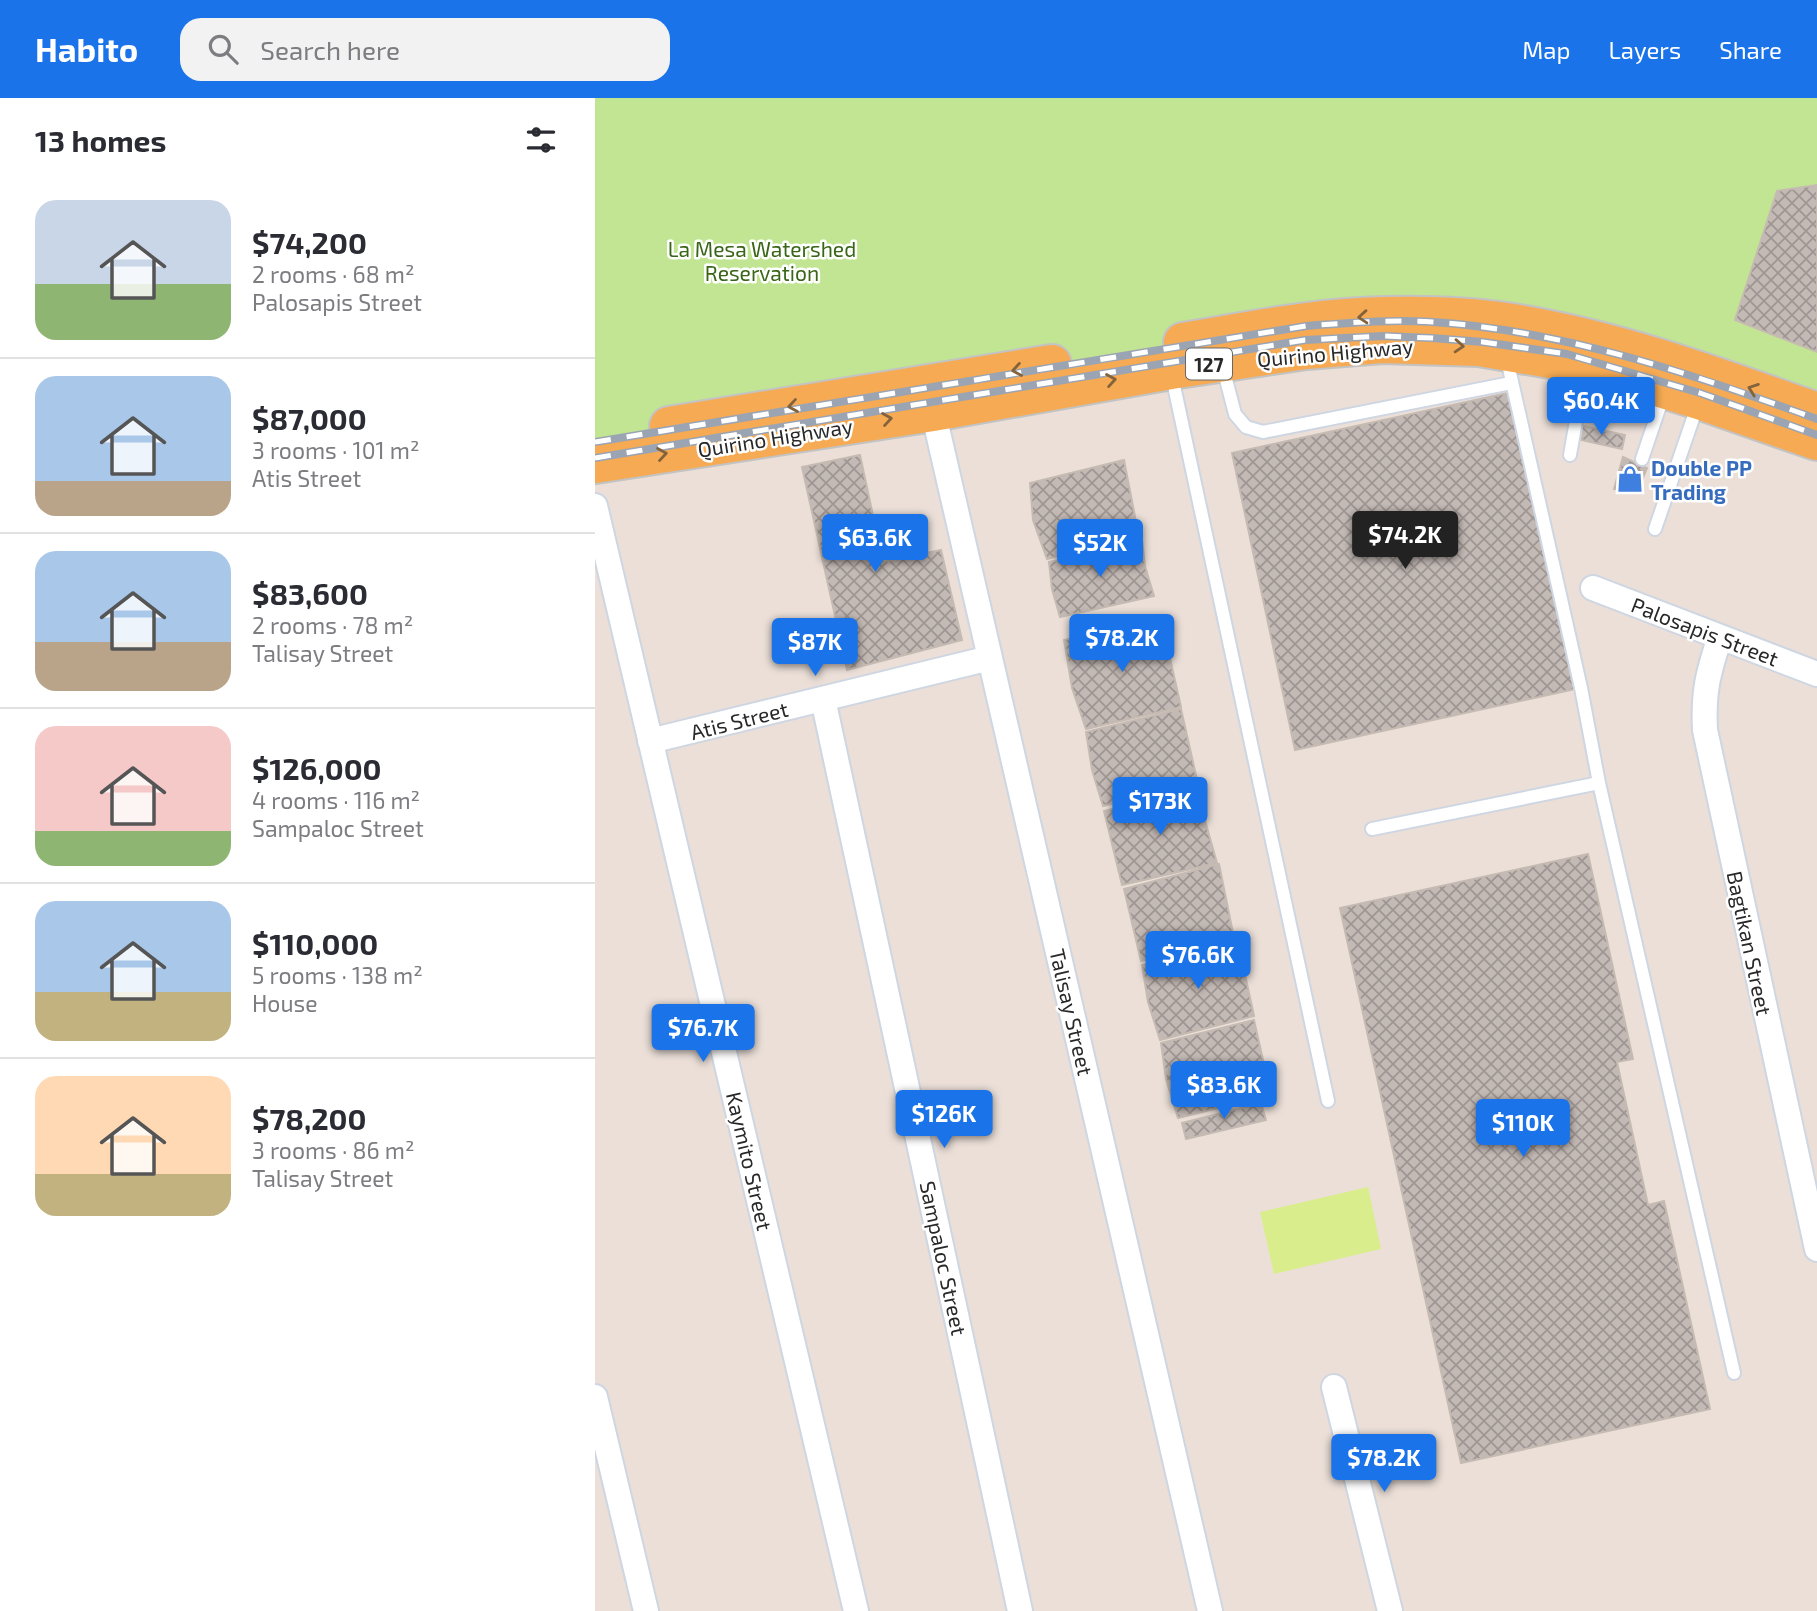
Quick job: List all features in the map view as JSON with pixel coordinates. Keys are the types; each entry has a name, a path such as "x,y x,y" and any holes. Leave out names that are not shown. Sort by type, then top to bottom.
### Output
{"main road":[{"name":"Quirino Highway","path":"595,464 930,399 1220,349 1306,350 1382,344 1507,346 1591,341 1706,373 1817,412"},
{"name":"Quirino Highway","path":"1507,346 1586,365 1817,441"},
{"name":"Quirino Highway","path":"595,438 930,399 1170,364 1220,349"}],"street":[{"name":"Talisay Street","path":"930,399 1210,1611"},
{"name":"Kaymito Street","path":"595,506 856,1611"},
{"name":"Palosapis Street","path":"1593,588 1817,674"},
{"name":"Bagtikan Street","path":"1720,637 1707,674 1703,701 1705,730 1817,1249"},
{"name":"Atis Street","path":"650,741 990,658"},
{"name":"Sampaloc Street","path":"823,699 1020,1611"},
{"path":"1334,1387 1390,1611"},
{"path":"595,1397 646,1611"}],"lane":[{"path":"1220,349 1235,414 1246,427 1263,432 1507,346 1599,783 1734,1373"},
{"path":"1170,364 1328,1101"},
{"path":"1570,455 1586,365"},
{"path":"1642,459 1682,395"},
{"path":"1655,530 1682,395"},
{"path":"1372,829 1599,783"}],"green space":[{"name":"La Mesa Watershed Reservation","path":"595,98 1817,98 1817,427 1483,334 595,450"},
{"path":"1368,1187 1381,1249 1274,1274 1260,1212"}],"building":[{"path":"1817,185 1817,352 1735,320 1777,191"},
{"path":"1512,392 1580,688 1295,750 1232,453"},
{"path":"1579,425 1625,435 1622,449 1577,439"},
{"path":"860,455 883,562 941,550 962,640 847,670 802,467"},
{"name":"Double PP Trading","path":"1623,457 1647,468 1638,490 1614,489"},
{"path":"1124,460 1139,537 1047,559 1033,520 1030,483"},
{"path":"1142,540 1145,566 1154,596 1060,617 1052,589 1049,562"},
{"path":"1161,618 1181,707 1086,729 1072,688 1064,640"},
{"path":"1181,709 1198,784 1103,806 1092,770 1086,732"},
{"path":"1199,787 1217,863 1122,885 1104,811"},
{"path":"1588,854 1633,1059 1617,1062 1648,1205 1664,1201 1710,1409 1461,1463 1340,908"},
{"path":"1219,864 1234,938 1141,961 1124,889"},
{"path":"1238,942 1254,1016 1160,1040 1148,1002 1142,965"},
{"path":"1254,1020 1271,1095 1178,1118 1166,1079 1161,1043"},
{"path":"1261,1103 1266,1120 1186,1139 1182,1123"}],"railway":[{"path":"595,442 1306,326 1385,321 1483,327 1580,345 1676,371 1817,419"},
{"path":"595,458 1305,340 1383,336 1483,342 1567,354 1700,393 1817,435"}],"place":[{"name":"Double PP Trading","path":"1630,479"}]}
